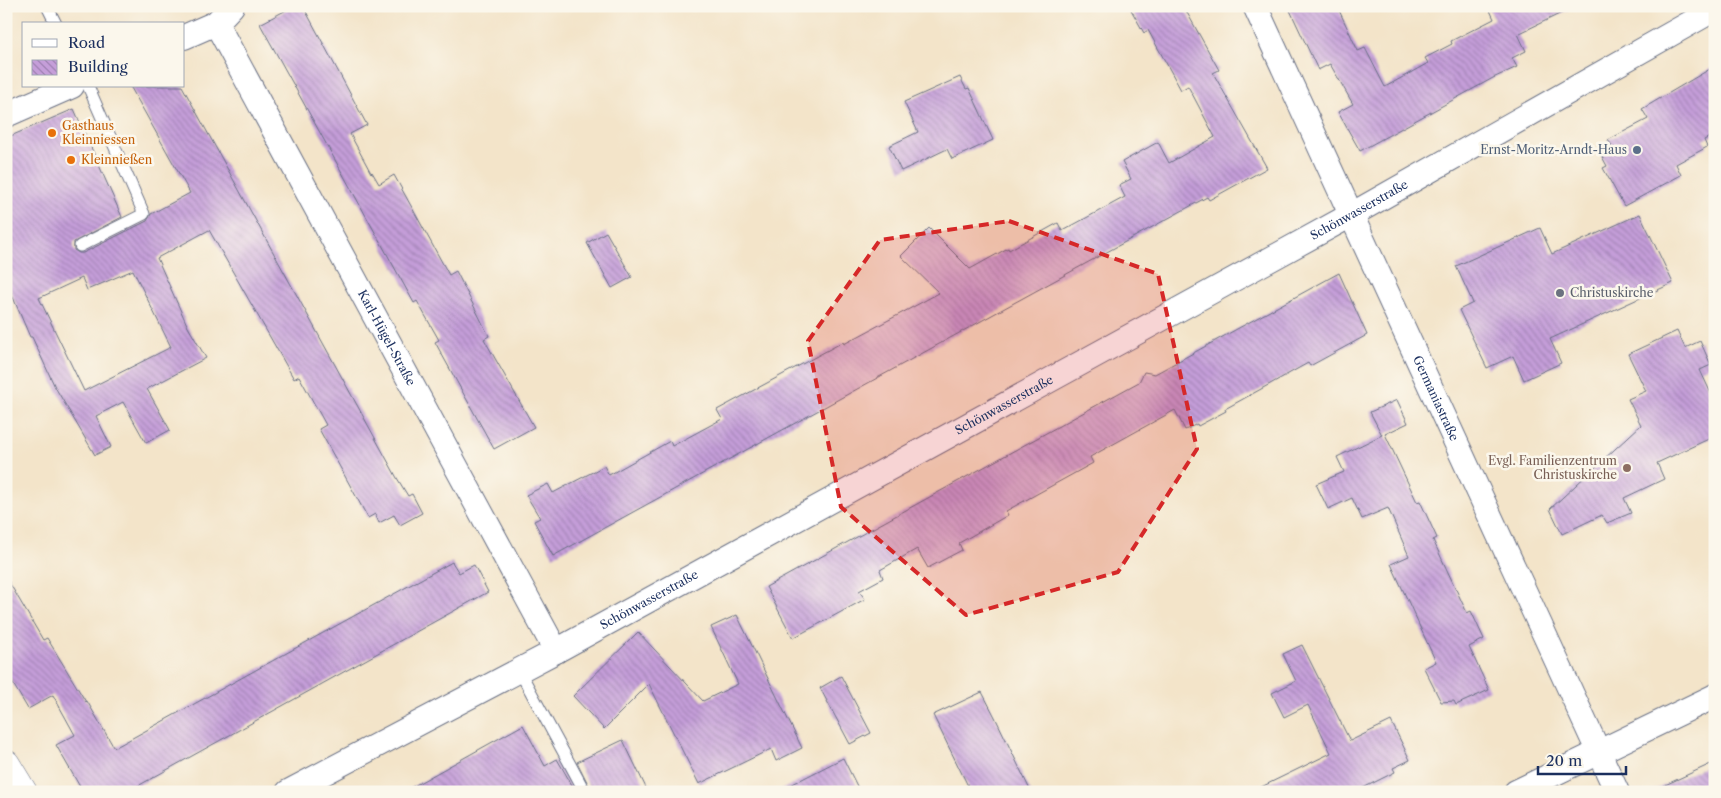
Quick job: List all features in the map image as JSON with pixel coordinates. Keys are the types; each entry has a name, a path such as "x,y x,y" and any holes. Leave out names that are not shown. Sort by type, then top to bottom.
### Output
{"street":[{"name":"Germaniastraße","path":"1255,6 1617,792"},
{"name":"Schönwasserstraße","path":"288,792 556,651 1351,215 1715,9"},
{"path":"185,36 224,15"},
{"name":"Karl-Hügel-Straße","path":"224,15 556,651"},
{"path":"6,115 67,88"},
{"path":"1516,792 1715,696"},
{"path":"6,764 23,792"}],"lane":[{"path":"47,6 55,22"},
{"path":"80,246 144,214 89,88"},
{"path":"519,670 585,792"}],"highlighted area":[{"path":"1009,221 1158,274 1197,449 1118,572 966,615 841,507 808,341 880,240"}],"building":[{"path":"294,6 303,6 367,125 350,134 371,173 379,184 394,175 449,275 456,271 489,336 484,339 534,427 494,449 435,342 439,340 417,301 414,303 260,24"},
{"path":"1129,6 1189,6 1185,9 1219,70 1213,73 1267,168 1209,200 1207,197 553,556 534,521 540,518 526,495 548,484 553,493 604,466 609,475 670,441 672,446 722,419 717,410 939,293 901,256 929,228 970,269 1058,223 1062,231 1125,197 1119,185 1131,179 1122,162 1158,142 1169,163 1215,137 1188,86 1181,90 1148,30 1144,33"},
{"path":"1288,6 1337,6 1358,51 1365,48 1385,87 1428,63 1425,58 1452,44 1451,41 1494,19 1488,6 1576,6 1518,34 1526,51 1512,58 1517,67 1493,78 1360,151 1338,112 1353,104 1330,64 1318,70"},
{"name":"Ernst-Moritz-Arndt-Haus","path":"1715,66 1715,134 1704,140 1707,147 1676,164 1681,175 1624,206 1603,168 1607,166 1600,153 1612,146 1608,140 1648,119 1642,109"},
{"path":"960,77 966,89 969,88 993,140 952,159 947,149 901,171 889,146 918,132 904,102"},
{"path":"131,88 183,88 397,478 408,496 412,494 422,513 400,525 394,515 379,523 375,514 368,518 319,429 326,425 299,376 294,379 209,230 157,258 188,327 206,358 147,389 170,430 146,443 123,402 96,416 111,447 95,455 55,387 32,337 30,337 6,281 6,138 74,109 122,217 74,242 74,250 79,253 83,253 147,221 151,214 190,193","holes":["133,270 171,347 84,391 39,298 82,278 87,290"]},
{"name":"Christuskirche","path":"1640,214 1673,283 1550,339 1561,363 1524,380 1513,356 1487,368 1459,310 1473,303 1456,266 1540,228 1552,254"},
{"path":"606,232 632,277 612,288 587,243"},
{"path":"1339,273 1367,335 1310,366 1308,363 1198,426 1197,424 1185,430 1175,410 1090,457 1093,463 1006,511 1008,515 959,543 962,550 928,568 917,549 880,570 883,578 859,591 865,599 793,638 766,587 1139,382 1144,372 1155,374"},
{"path":"1677,331 1685,348 1700,341 1711,365 1700,370 1715,402 1715,436 1657,463 1664,479 1624,498 1631,513 1607,523 1602,515 1562,534 1550,509 1641,425 1628,399 1646,391 1628,354"},
{"path":"1397,400 1408,423 1385,434 1417,502 1420,501 1437,538 1433,540 1467,613 1471,611 1484,639 1469,647 1489,690 1456,705 1454,701 1441,702 1424,668 1436,662 1391,564 1409,556 1388,508 1362,519 1352,498 1328,509 1316,484 1344,472 1337,457 1382,435 1370,412"},
{"path":"452,562 459,573 474,565 488,592 127,792 83,792 56,745 75,735 53,695 28,709 6,672 6,577 43,640 47,638 113,746 116,747"},
{"path":"737,615 802,748 776,761 771,749 699,784 649,684 604,729 573,696 638,632 703,701 738,684 711,627"},
{"path":"1302,645 1350,741 1391,721 1410,760 1393,768 1395,772 1355,792 1251,792 1331,753 1308,705 1284,717 1272,693 1296,681 1283,654"},
{"path":"841,676 871,733 850,744 820,688"},
{"path":"982,692 1031,792 971,792 933,715"},
{"path":"523,725 545,766 557,759 576,792 403,792"},
{"path":"623,740 648,792 592,792 577,762"},
{"path":"843,758 860,792 777,792"},
{"path":"1715,762 1715,792 1650,792"}],"place":[{"name":"Gasthaus Kleinniessen","path":"52,133"},
{"name":"Ernst-Moritz-Arndt-Haus","path":"1637,150"},
{"name":"Kleinnießen","path":"71,160"},
{"name":"Christuskirche","path":"1560,293"},
{"name":"Evgl. Familienzentrum Christuskirche","path":"1627,468"}]}
